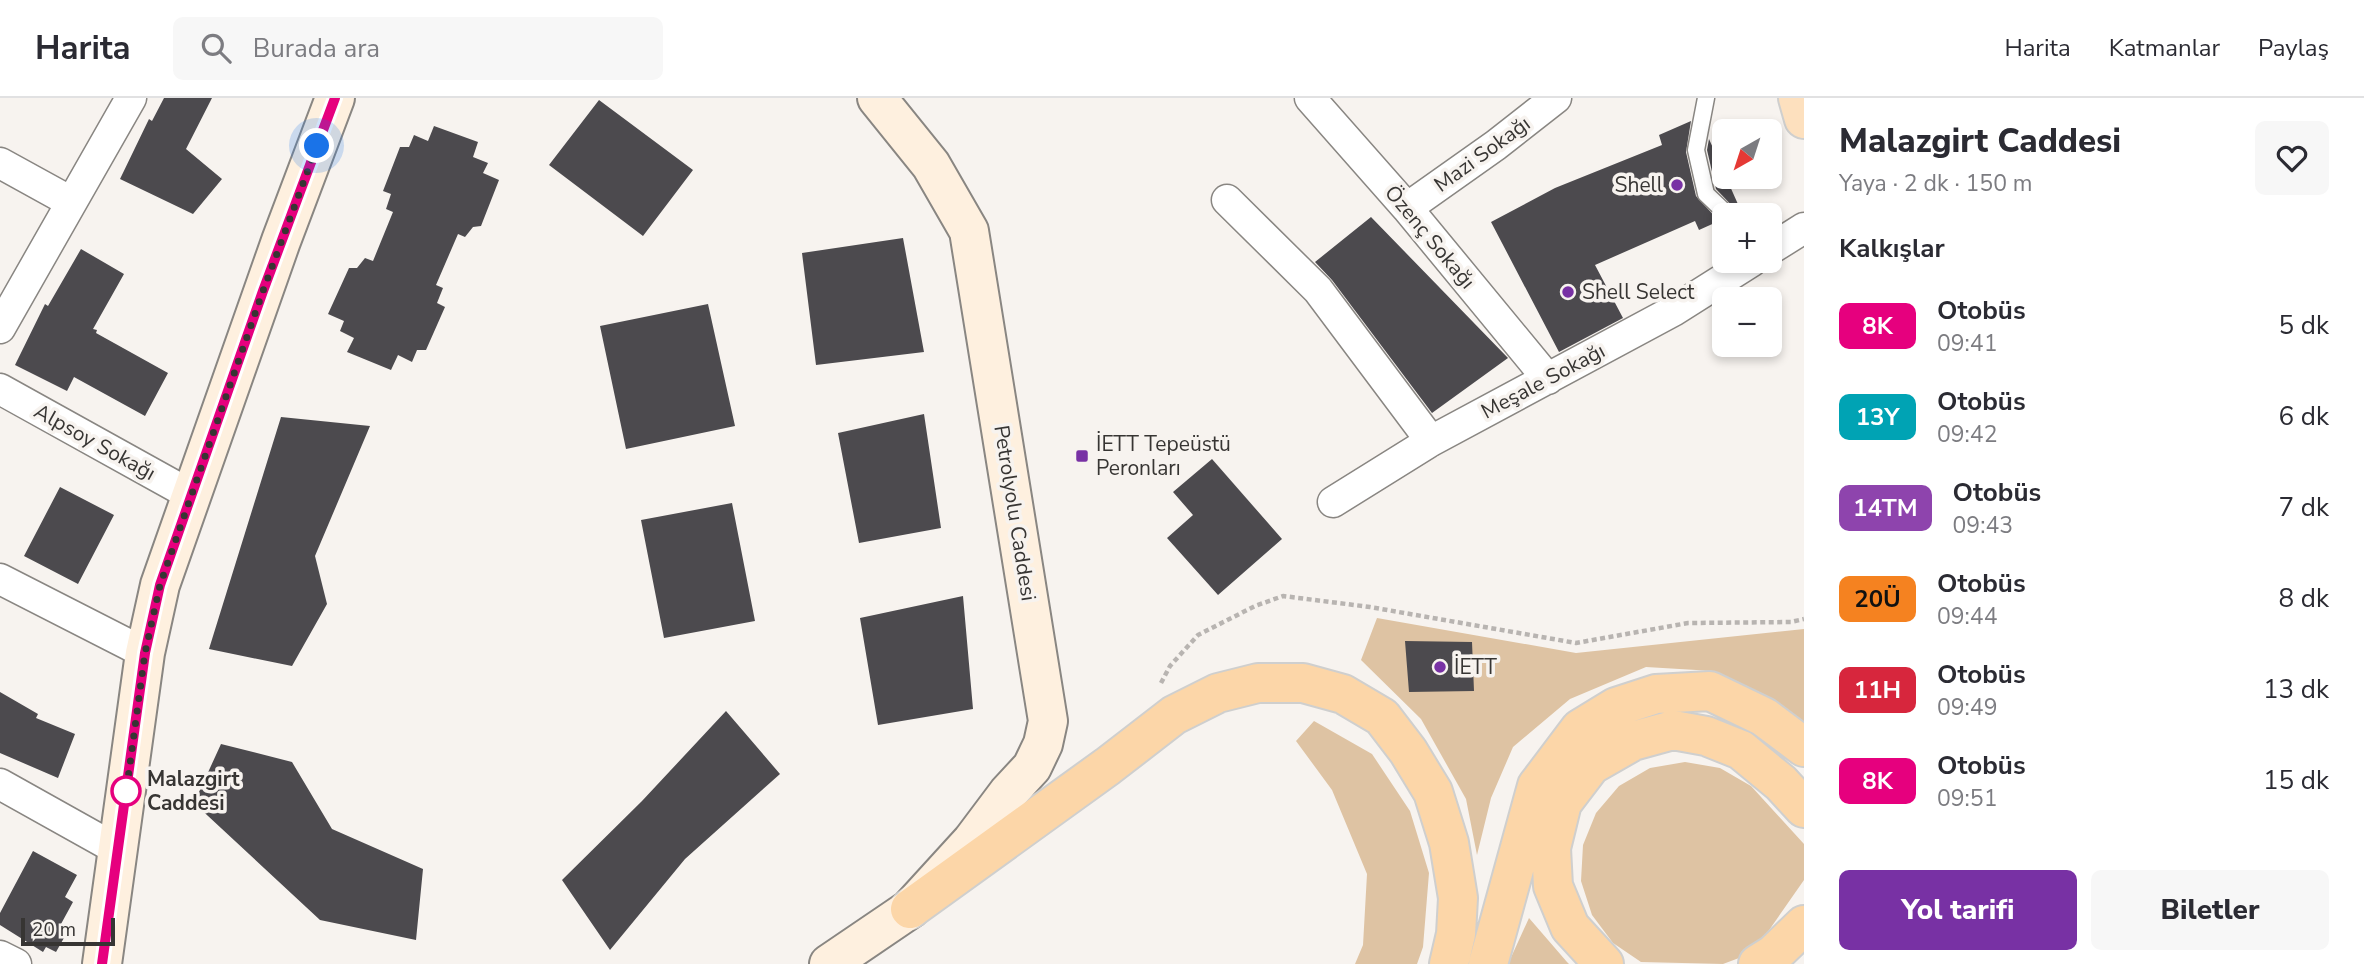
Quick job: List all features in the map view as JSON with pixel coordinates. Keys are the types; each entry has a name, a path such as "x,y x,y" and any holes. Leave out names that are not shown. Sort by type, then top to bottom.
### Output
{"highway":[{"path":"910,909 1174,715 1232,689 1258,683 1303,683 1343,694 1382,717 1408,751 1433,792 1449,843 1458,898 1456,934 1449,964"},
{"path":"1488,964 1537,786 1580,729 1616,707 1656,694 1710,691 1764,717 1804,747"},
{"path":"1604,964 1570,927 1553,886 1551,848 1562,803 1591,765 1633,741 1673,730 1706,736 1741,750 1781,783 1804,808"},
{"path":"1758,964 1774,954 1804,925"}],"main road":[{"path":"102,964 145,653 160,585 335,98"},
{"name":"Petrolyolu Caddesi","path":"829,964 910,909 972,841 1008,793 1032,767 1043,744 1048,721 970,230 932,165 877,98"},
{"path":"1798,98 1804,119"}],"street":[{"path":"0,328 131,98"},
{"name":"Özenç Sokağı","path":"1310,98 1407,208 1548,379"},
{"name":"Mazi Sokağı","path":"1407,208 1496,145 1556,98"},
{"path":"0,163 71,202"},
{"path":"1227,200 1318,290 1431,441"},
{"name":"Meşale Sokağı","path":"1333,502 1431,441 1674,311 1733,273"},
{"name":"Alpsoy Sokağı","path":"0,389 191,495"},
{"path":"0,579 145,653"},
{"path":"0,785 118,850"},
{"path":"0,956 16,964"}],"lane":[{"path":"1706,98 1696,150 1706,194 1715,203"}],"path":[{"path":"1160,686 1170,666 1198,635 1255,606 1283,596 1370,607 1576,643 1688,624 1791,622 1804,619"}],"shaded area":[{"path":"1377,618 1576,653 1804,629 1804,728 1779,706 1713,671 1646,667 1570,699 1513,747 1491,798 1477,855 1466,799 1421,719 1361,660"},
{"path":"1314,721 1372,754 1410,811 1429,873 1423,947 1417,964 1355,964 1363,945 1367,874 1332,790 1296,741"},
{"path":"1685,762 1720,768 1751,786 1804,844 1804,880 1765,936 1739,958 1723,964 1641,962 1613,943 1592,915 1581,881 1583,845 1596,813 1619,786 1650,768"},
{"path":"1529,918 1567,962 1569,964 1508,964"}],"building":[{"path":"164,98 212,98 186,149 222,179 193,214 120,179 149,119 152,121"},
{"path":"599,100 693,170 643,236 549,165"},
{"path":"1691,121 1686,152 1696,196 1712,213 1712,224 1699,230 1695,221 1595,265 1623,318 1559,352 1491,222 1555,188 1662,145 1659,135"},
{"path":"434,126 478,142 473,157 488,163 483,173 499,180 481,226 473,227 465,237 458,234 436,285 443,288 437,303 445,307 426,350 417,350 412,362 398,355 391,370 347,352 354,338 340,331 344,321 328,314 349,268 357,268 365,258 373,261 393,212 386,209 391,194 383,191 400,147 409,147 414,135 428,141"},
{"path":"1709,139 1712,146 1712,172 1707,150"},
{"path":"1716,189 1731,189 1737,203 1729,203"},
{"path":"1371,217 1508,358 1432,413 1332,280 1315,262"},
{"path":"903,238 924,352 816,365 802,253"},
{"path":"81,249 124,274 93,329 168,373 145,416 74,377 67,391 15,365 45,304 48,306"},
{"path":"708,304 735,426 626,449 600,326"},
{"path":"924,414 941,528 859,543 838,433"},
{"path":"281,417 370,426 315,556 327,604 292,666 209,649"},
{"path":"1212,459 1282,539 1218,595 1167,538 1193,515 1173,492"},
{"path":"60,487 114,515 78,584 24,556"},
{"path":"732,503 755,621 664,638 641,520"},
{"path":"963,596 973,709 878,725 860,618"},
{"name":"İETT","path":"1405,641 1472,642 1474,691 1409,692"},
{"path":"0,692 38,714 36,718 75,734 58,778 0,753"},
{"path":"726,711 780,774 685,859 610,950 562,880 642,801"},
{"path":"221,744 292,762 332,829 423,869 416,940 320,920 194,803"},
{"path":"33,851 77,875 65,897 73,902 61,924 69,929 56,952 46,947 43,952 0,925 0,913"}],"bus line":[{"name":"8K","path":"102,964 145,653 160,585 263,291 335,98"}],"place":[{"name":"Shell","path":"1677,185"},
{"name":"Shell Select","path":"1568,292"},
{"name":"İETT Tepeüstü Peronları","path":"1082,456"},
{"name":"İETT","path":"1440,667"},
{"name":"Malazgirt Caddesi","path":"126,791"}],"route":[{"path":"126,791 125,801 145,653 160,585 317,146"}]}
